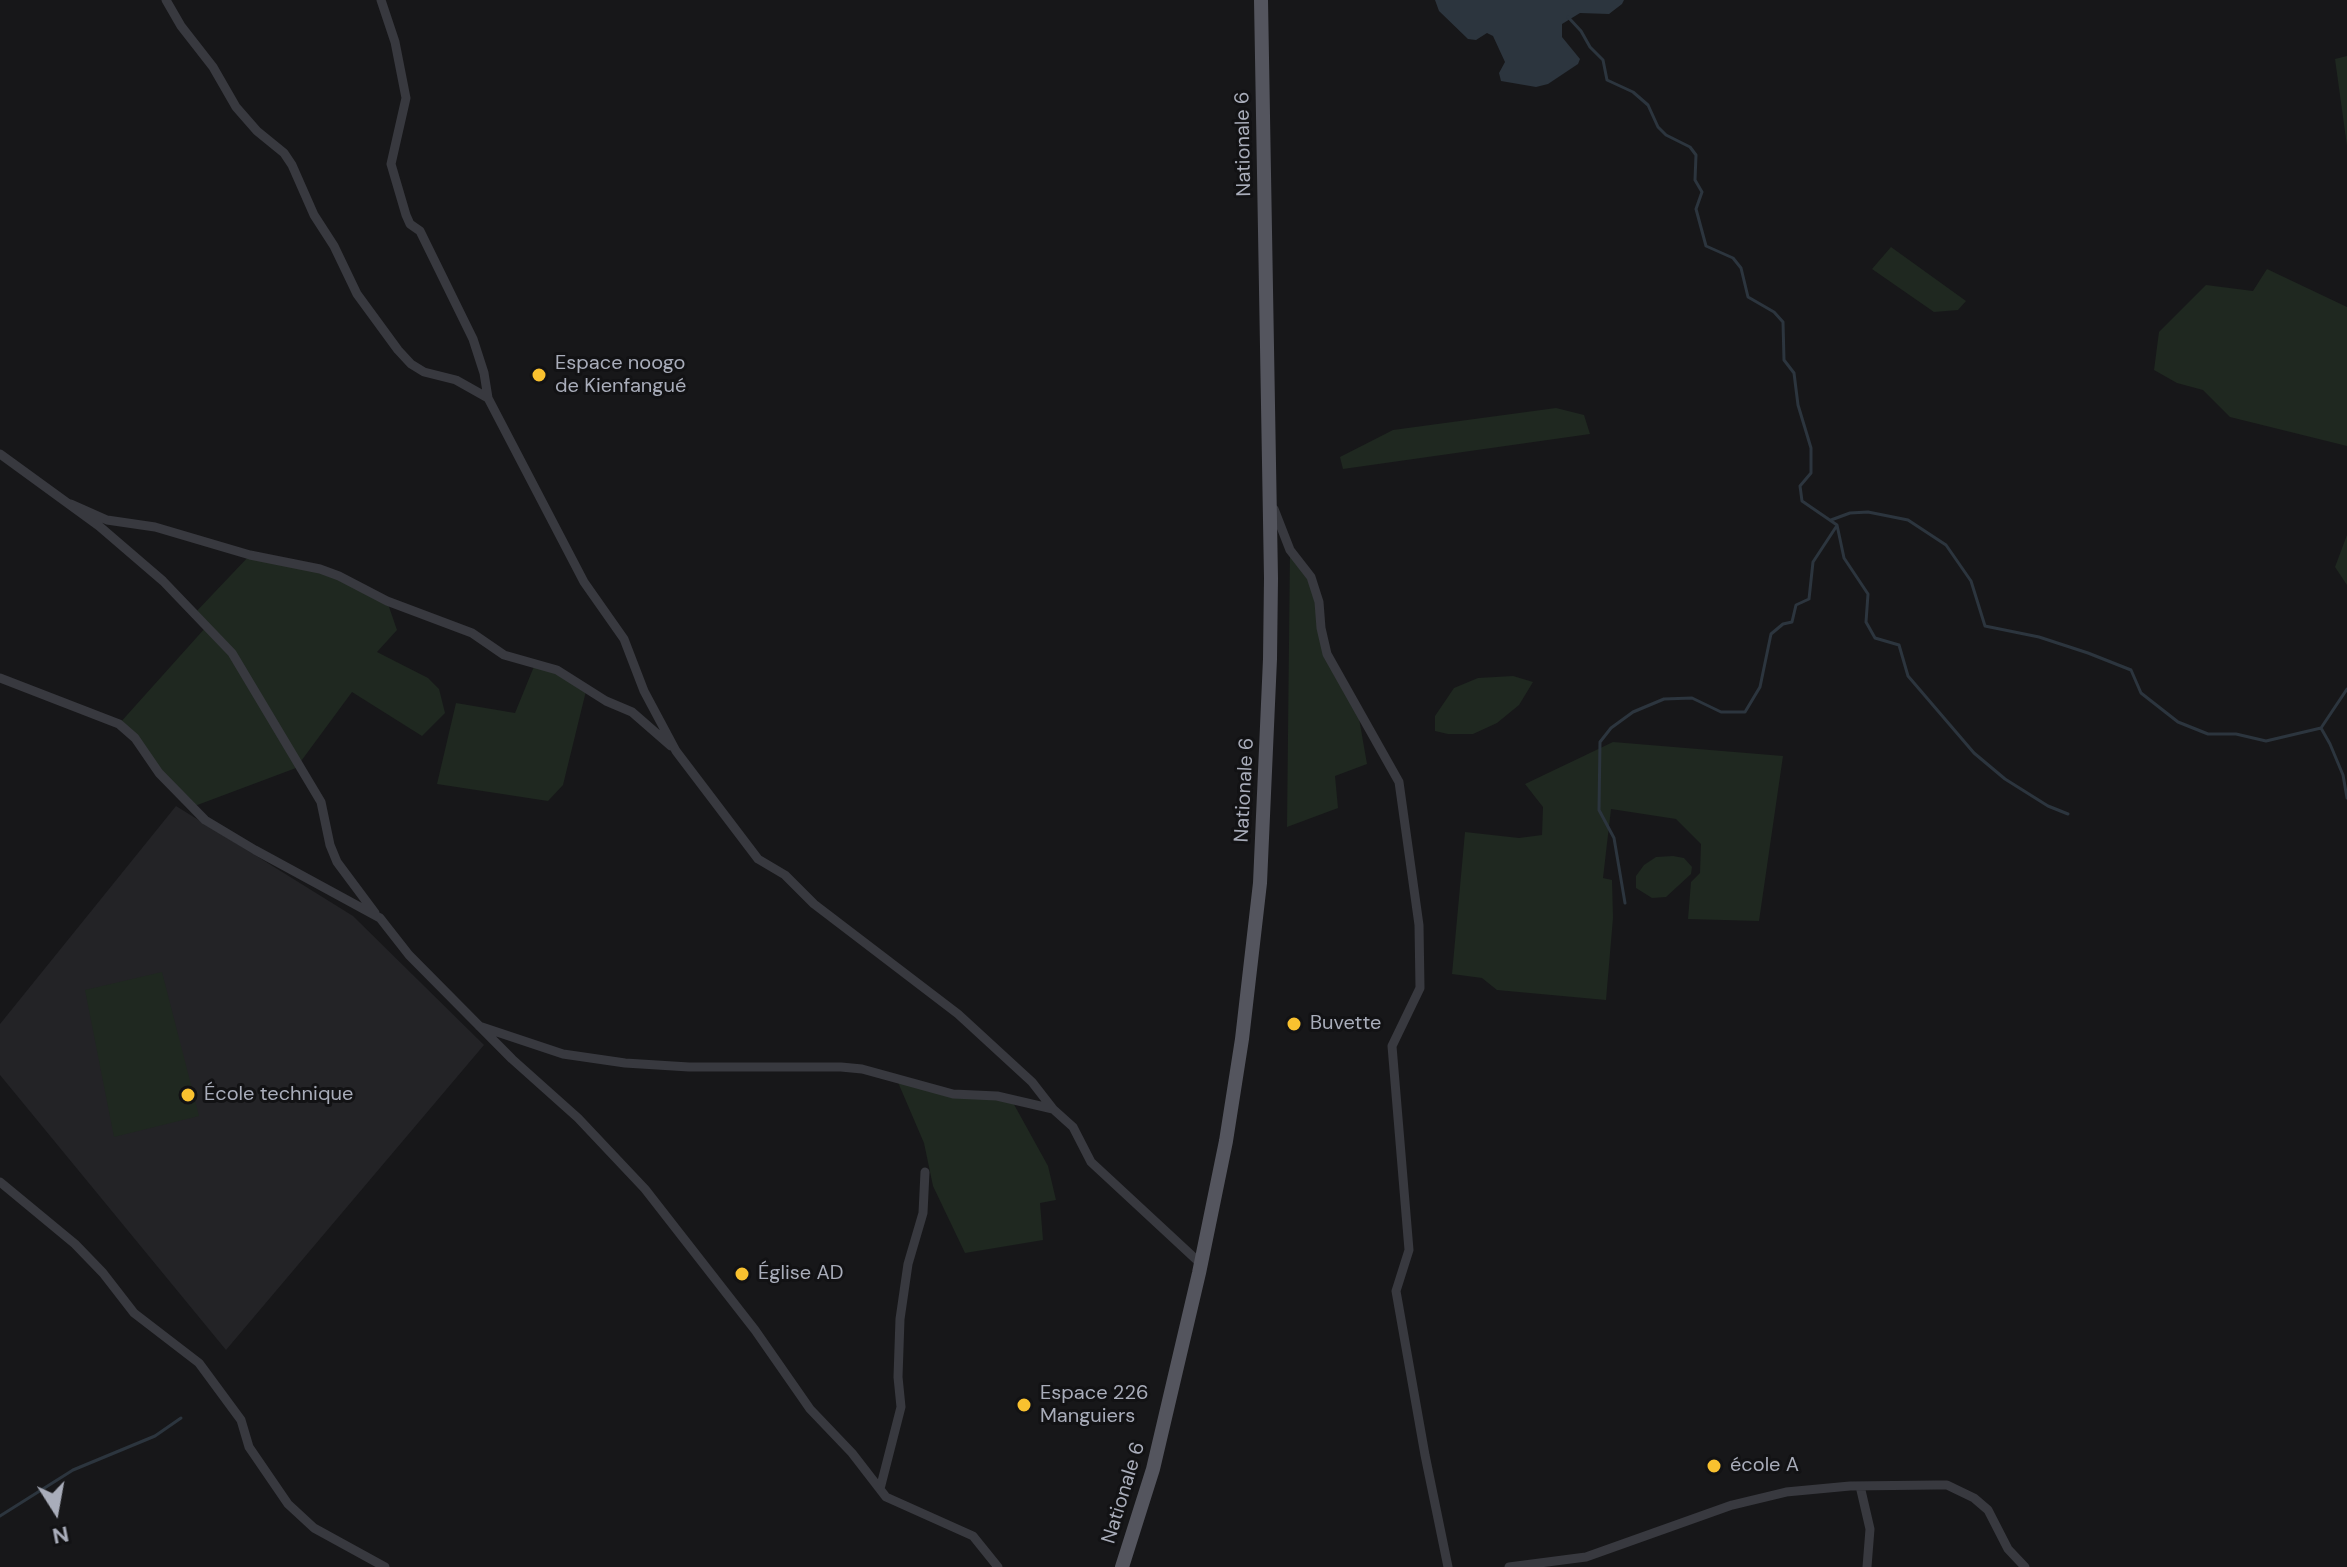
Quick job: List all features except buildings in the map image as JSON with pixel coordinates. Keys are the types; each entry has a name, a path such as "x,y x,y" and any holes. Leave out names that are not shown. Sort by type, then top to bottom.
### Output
{"main road":[{"name":"Nationale 6","path":"1122,1567 1153,1469 1201,1264 1233,1097 1260,883 1270,659 1261,0"}],"street":[{"path":"166,0 181,26 213,67 236,107 257,131 284,153 292,165 314,215 334,246 357,294 398,350 424,372 456,380 488,398"},
{"path":"381,0 395,42 406,98 391,164 410,224 420,231 473,339 488,398 519,452 560,540 584,582 624,639 644,691 676,751 758,859 785,875 814,904 958,1014 1032,1082 1053,1109 1073,1127 1091,1162 1201,1264"},
{"path":"0,454 71,504 163,581 232,653 321,802 337,862 360,896 409,955 478,1025 578,1118 645,1189 755,1330 810,1409 852,1453 886,1497 973,1536 998,1567"},
{"path":"1269,497 1290,550 1311,577 1319,602 1327,654 1399,782 1419,925 1420,988 1392,1046 1409,1250 1396,1291 1448,1567"},
{"path":"71,504 107,520 155,527 250,555 320,569 339,576 387,601 472,633 504,655 557,670 606,701 632,712 676,751"},
{"path":"0,678 119,724 135,738 159,773 205,820 380,918"},
{"path":"478,1025 563,1054 625,1063 689,1067 862,1069 953,1094 997,1096 1053,1109"},
{"path":"880,1489 901,1407 898,1377 900,1319 908,1264 923,1213 925,1172"},
{"path":"0,1182 75,1244 103,1273 134,1313 199,1363 241,1420 249,1447 288,1504 314,1528 385,1567"},
{"path":"1509,1567 1586,1557 1732,1505 1786,1492 1860,1486 1947,1485 1974,1498 1988,1510 2008,1549 2025,1567"},
{"path":"1860,1486 1870,1529 1867,1567"}],"shaded area":[{"path":"1435,0 1624,0 1609,14 1580,13 1562,24 1562,37 1580,59 1578,64 1548,84 1536,87 1501,81 1499,73 1505,62 1493,36 1487,33 1476,40 1468,39 1439,11"},
{"path":"2347,56 2347,146 2335,59"},
{"path":"1891,247 1966,301 1958,310 1934,312 1872,269"},
{"path":"2267,269 2347,307 2347,446 2230,417 2203,390 2177,383 2154,370 2159,332 2206,285 2253,291"},
{"path":"1556,408 1584,415 1590,434 1343,469 1340,457 1393,430"},
{"path":"2347,535 2347,585 2335,567"},
{"path":"1290,550 1311,577 1327,654 1357,707 1367,764 1335,776 1338,808 1287,827"},
{"path":"250,555 320,569 387,601 397,630 377,652 428,678 439,689 445,713 422,736 352,692 296,768 192,807 119,724 206,627 194,614"},
{"path":"535,664 587,687 563,785 548,801 437,784 456,703 515,713"},
{"path":"1513,676 1533,682 1519,705 1497,723 1473,734 1435,731 1435,716 1454,688 1478,678"},
{"path":"1613,742 1783,756 1759,921 1688,919 1691,882 1700,873 1701,844 1676,819 1611,809 1603,878 1612,880 1613,918 1606,1000 1497,990 1482,978 1452,974 1465,832 1519,838 1542,835 1543,807 1525,784"},
{"path":"176,806 353,916 484,1045 226,1350 0,1075 0,1024"},
{"path":"1656,857 1684,858 1692,867 1691,874 1666,897 1652,898 1636,888 1636,876 1644,865"},
{"path":"162,972 199,1116 114,1137 85,990"},
{"path":"897,1080 953,1094 1011,1099 1048,1166 1056,1200 1040,1203 1043,1240 965,1253 933,1186 924,1143"}],"waterway":[{"path":"1568,17 1603,60 1607,80 1633,92 1648,105 1658,127 1666,135 1690,147 1696,155 1695,180 1702,192 1696,209 1706,246 1733,258 1741,268 1748,297 1774,312 1783,322 1784,360 1794,373 1798,405 1811,448 1811,473 1800,486 1802,501 1837,525 1844,558 1868,594 1866,622 1875,638 1899,645 1908,676 1974,753 2005,779 2048,806 2068,814"},
{"path":"1831,520 1850,513 1868,512 1908,520 1946,545 1971,581 1985,626 2039,637 2131,670 2141,693 2178,722 2208,734 2236,734 2266,741 2321,728 2343,775 2347,798"},
{"path":"1625,903 1614,838 1599,810 1600,742 1611,728 1633,712 1664,699 1692,698 1721,712 1745,712 1760,687 1771,634 1783,624 1792,622 1796,605 1809,599 1813,562 1836,527"},
{"path":"2321,728 2347,689"},
{"path":"0,1516 73,1470 155,1436 181,1418"}],"place":[{"name":"Espace noogo de Kienfangué","path":"539,375"},
{"name":"Buvette","path":"1294,1024"},
{"name":"École technique","path":"188,1095"},
{"name":"Église AD","path":"742,1274"},
{"name":"Espace 226 Manguiers","path":"1024,1405"},
{"name":"école A","path":"1714,1466"}]}
